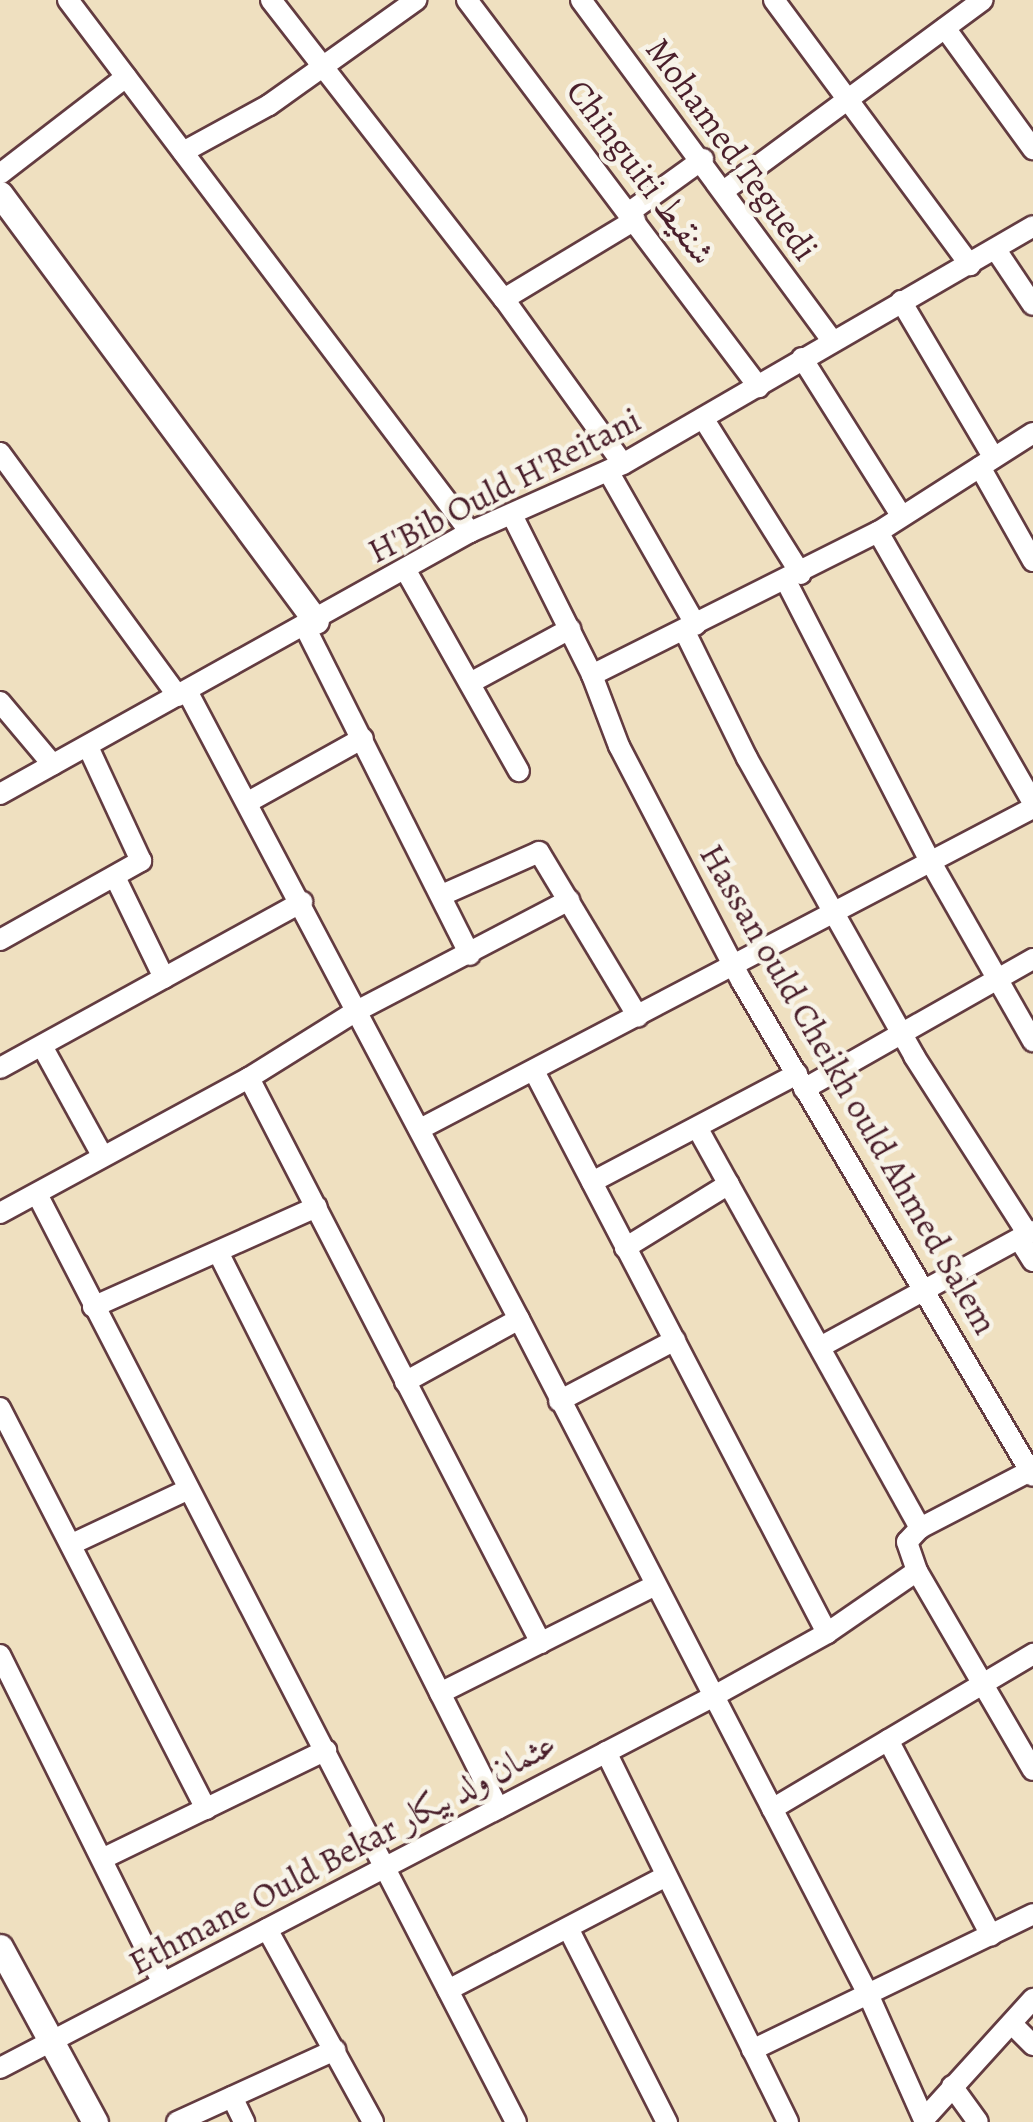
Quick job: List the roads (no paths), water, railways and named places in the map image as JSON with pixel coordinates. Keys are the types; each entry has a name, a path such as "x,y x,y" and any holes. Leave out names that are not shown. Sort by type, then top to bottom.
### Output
{"street":[{"path":"68,0 470,532"},
{"path":"271,0 504,298 616,467 690,627 836,913 903,1036 1027,1235 1033,1260"},
{"path":"183,152 322,69 416,0"},
{"name":"Chinguiti شنقيط","path":"468,0 758,387"},
{"name":"Mohamed Teguedi","path":"581,0 703,159 830,338"},
{"path":"774,0 970,265"},
{"path":"725,190 983,0"},
{"path":"945,28 1033,149"},
{"path":"0,174 126,77"},
{"path":"504,298 633,216 703,159"},
{"path":"0,194 310,624 470,955"},
{"name":"H'Bib Ould H'Reitani","path":"0,794 470,532 616,467 758,387 830,338 970,265 1033,226"},
{"path":"996,250 1033,305"},
{"path":"901,301 987,463 1033,561"},
{"path":"802,358 901,516"},
{"path":"703,418 794,578 930,859 995,980 1033,1041"},
{"path":"592,674 794,578 878,532 1033,433"},
{"path":"0,453 182,694 250,801 353,1013 420,1129 868,1994 925,2120 1033,1999"},
{"name":"Hassan ould Cheikh ould Ahmed Salem","path":"512,515 592,674 619,746 800,1082 1032,1473"},
{"path":"420,1129 738,966 1033,805 878,532"},
{"path":"406,569 519,771"},
{"path":"470,684 570,628"},
{"path":"0,702 53,765"},
{"path":"250,801 364,738"},
{"path":"0,940 116,879 140,860 88,747"},
{"path":"442,896 532,851 541,854 638,1017"},
{"path":"116,879 164,978"},
{"path":"0,1213 249,1078 353,1013 470,955 568,900"},
{"path":"0,1068 302,902"},
{"path":"592,1182 903,1036 1033,959"},
{"path":"42,1046 102,1155"},
{"path":"534,1071 827,1633"},
{"path":"249,1078 541,1643"},
{"path":"698,1129 920,1528"},
{"path":"625,1248 729,1184"},
{"path":"37,1194 516,2122"},
{"path":"93,1307 317,1207"},
{"path":"822,1346 1027,1235"},
{"path":"218,1252 498,1808"},
{"path":"404,1382 519,1318"},
{"path":"560,1400 675,1340"},
{"path":"0,1408 206,1810"},
{"path":"1032,1473 920,1528 907,1542 917,1571 1033,1770"},
{"path":"72,1544 187,1490"},
{"name":"Ethmane Ould Bekar عثمان ولد بيكار","path":"0,2068 714,1696 827,1633 917,1571"},
{"path":"440,1693 656,1585"},
{"path":"772,1809 1033,1654"},
{"path":"0,1655 163,1983"},
{"path":"888,1740 991,1935"},
{"path":"104,1858 326,1750"},
{"path":"606,1752 788,2122"},
{"path":"448,1990 666,1876"},
{"path":"752,2050 1033,1914"},
{"path":"266,1929 373,2122"},
{"path":"569,1930 667,2122"},
{"path":"0,1947 96,2122"},
{"path":"1012,2024 1033,2046"},
{"path":"176,2122 334,2050"},
{"path":"952,2086 978,2122"},
{"path":"232,2097 244,2122"}]}
